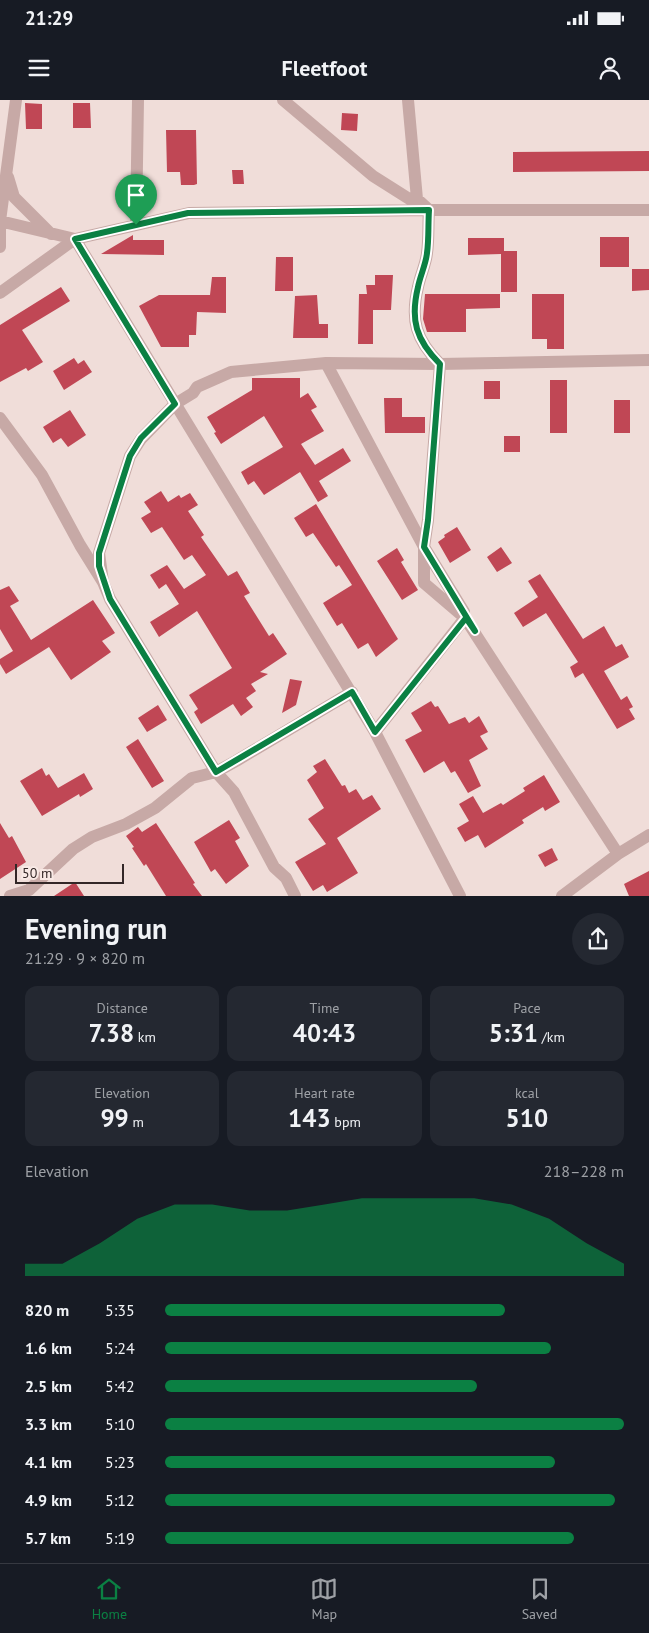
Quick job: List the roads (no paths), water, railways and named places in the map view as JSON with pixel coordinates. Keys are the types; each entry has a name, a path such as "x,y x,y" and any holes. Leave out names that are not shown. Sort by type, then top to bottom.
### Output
{"street":[{"path":"0,247 0,221 16,100"},
{"path":"136,225 138,100"},
{"path":"283,100 301,113 373,176 429,210"},
{"path":"408,100 417,199 429,210"},
{"path":"7,173 14,197 51,234"},
{"path":"429,210 427,254 418,288 415,312 417,333 420,341 424,349 440,364"},
{"path":"0,293 75,239 188,213 649,210"},
{"path":"0,221 75,239 352,692 375,732 460,896"},
{"path":"103,582 99,553 130,456 141,438 175,404 193,393 197,387 240,370 284,369 326,363 440,364 649,360"},
{"path":"326,363 424,547 475,631 618,854"},
{"path":"440,364 428,520 424,547 424,583 466,618 475,631"},
{"path":"0,418 42,475 80,545 103,582 110,599 216,772 234,792 274,867 286,878 295,896"},
{"path":"375,732 466,618"},
{"path":"10,896 28,890 73,849 92,837 126,824 155,808 192,778 216,772 352,692"},
{"path":"562,896 618,854 649,835"}]}
